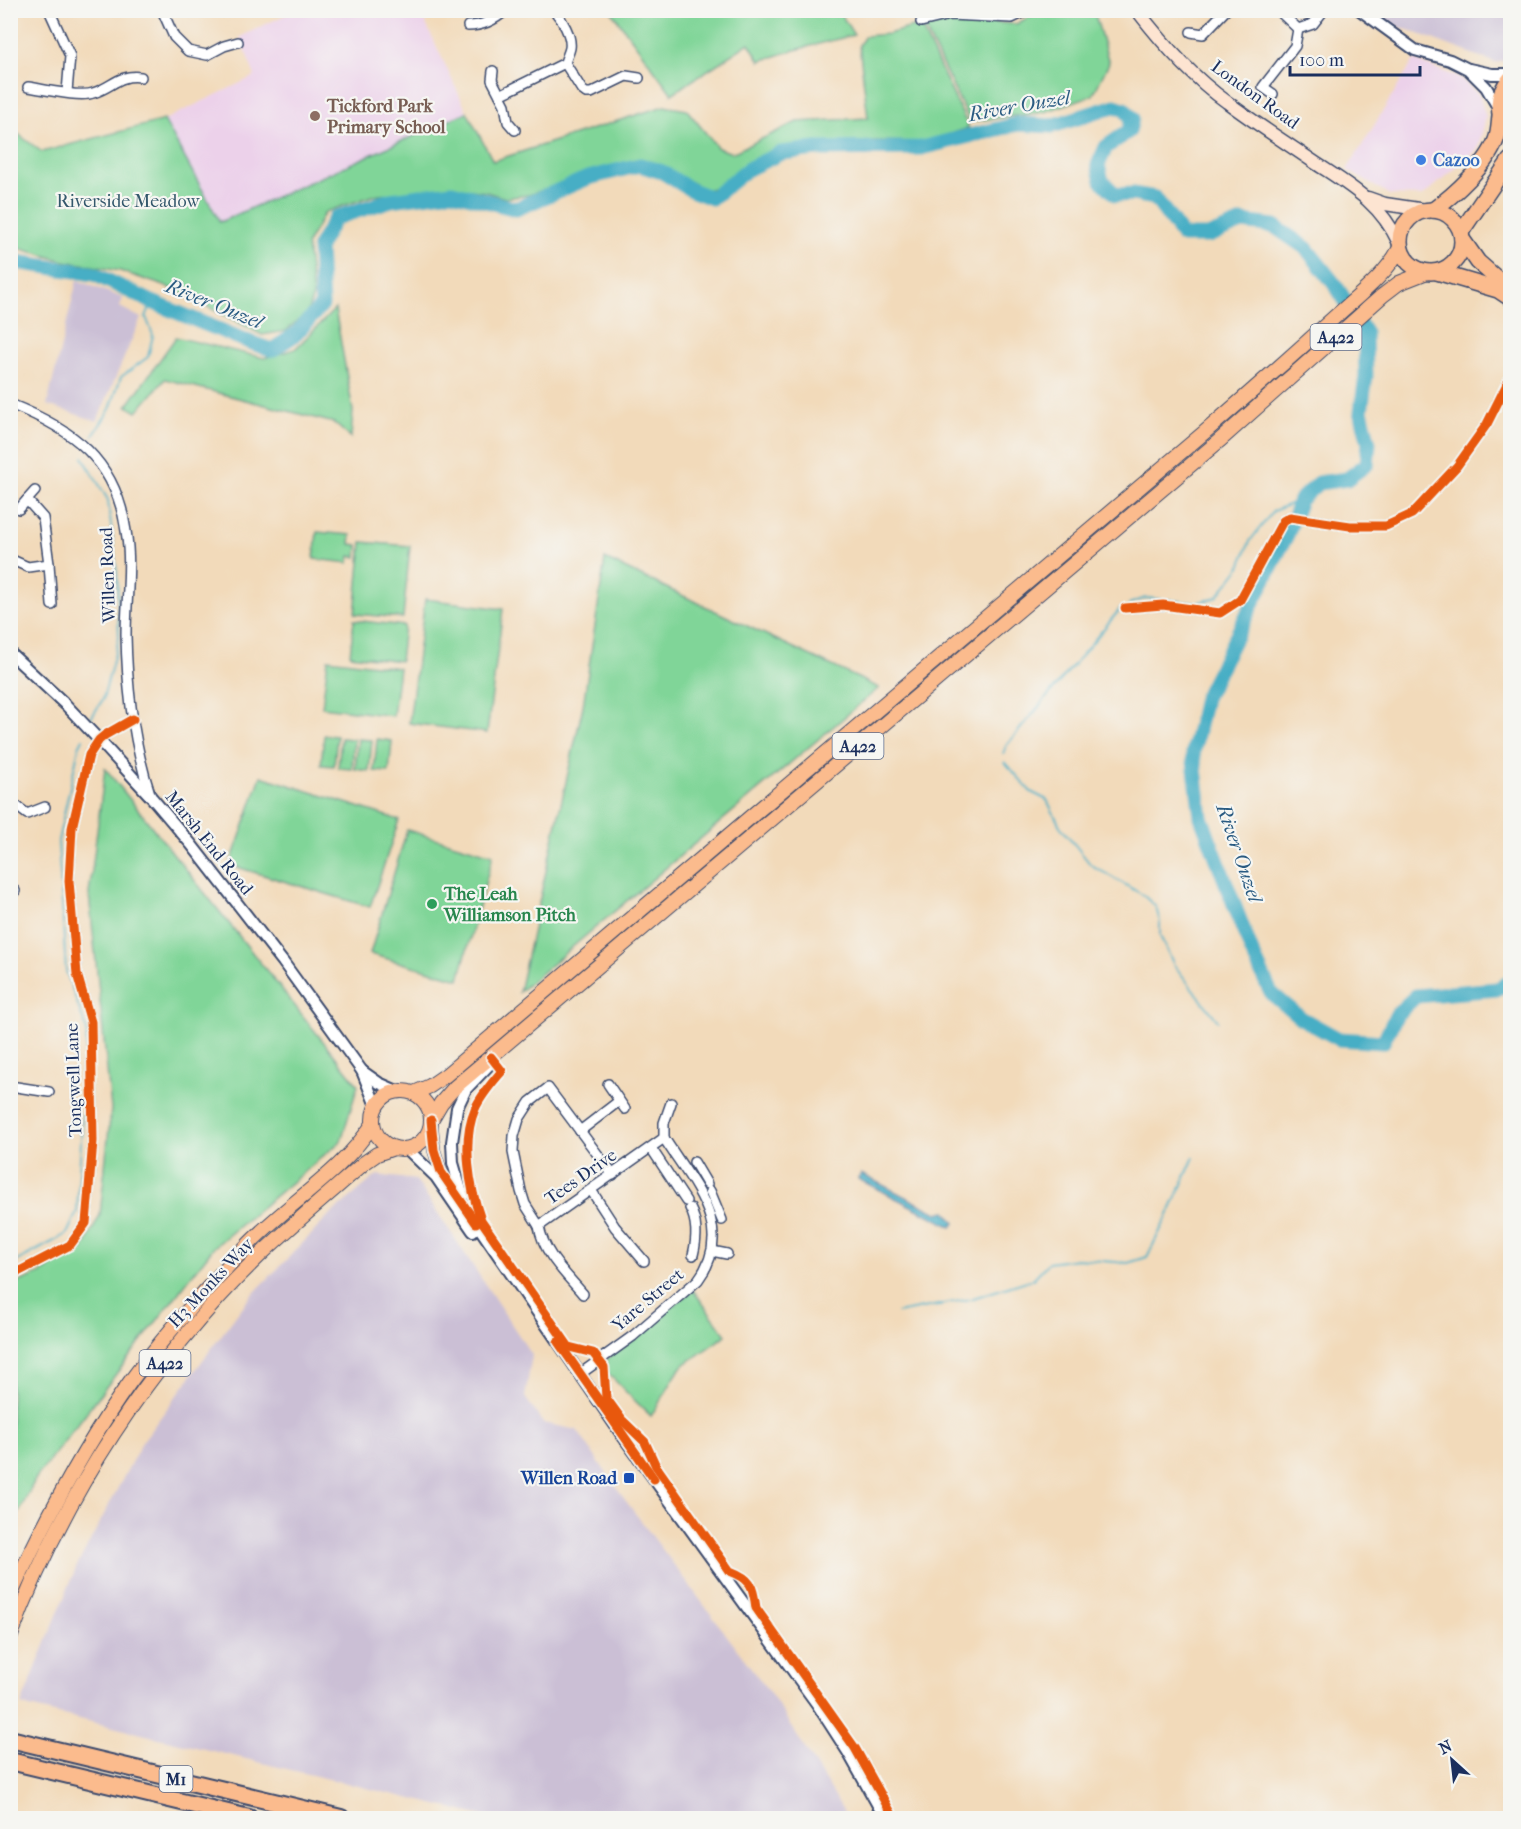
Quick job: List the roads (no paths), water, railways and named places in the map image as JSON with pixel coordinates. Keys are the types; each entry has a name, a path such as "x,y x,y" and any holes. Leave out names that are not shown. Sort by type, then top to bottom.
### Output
{"highway":[{"path":"1510,79 1501,92 1498,136 1492,149 1454,195 1406,222 1401,231 1400,245 1402,254 1415,268 1490,287 1510,298"},
{"path":"1500,113 1510,131"},
{"path":"1432,272 1446,268 1457,258 1461,249 1461,235 1510,160"},
{"path":"1429,210 1443,212 1451,217 1478,262 1510,290"},
{"name":"M1","path":"10,1739 341,1818"},
{"name":"M1","path":"10,1761 249,1818"}],"main road":[{"name":"London Road","path":"1137,10 1163,43 1207,87 1364,196 1387,219 1400,245"},
{"name":"London Road","path":"1364,196 1385,204 1429,210"},
{"name":"A422","path":"414,1093 446,1075 1280,367 1390,265 1400,245"},
{"name":"A422","path":"431,1120 441,1103 455,1087 1291,378 1382,296 1399,283 1432,272"},
{"path":"397,1091 414,1093 426,1104 431,1120 426,1137 420,1142 400,1148 380,1139 373,1124 376,1106 382,1099 397,1091"},
{"name":"H3 Monks Way","path":"10,1596 46,1520 86,1450 130,1382 180,1317 248,1244 355,1150 373,1124"},
{"name":"H3 Monks Way","path":"10,1638 60,1525 98,1459 143,1391 192,1328 259,1257 364,1162 377,1154 400,1148"}],"street":[{"path":"49,10 70,56 67,92"},
{"path":"162,10 174,37 188,51 207,55 238,42"},
{"path":"468,26 487,23 506,10"},
{"path":"500,95 565,63 571,46 570,38 554,10"},
{"path":"921,22 949,13 1012,18 1029,10"},
{"path":"1191,32 1204,38 1226,10"},
{"path":"1278,10 1298,29"},
{"path":"1298,29 1313,24 1324,10"},
{"path":"1360,10 1414,50 1450,60 1468,69 1492,74 1510,74"},
{"path":"1273,94 1263,87 1296,46 1298,29"},
{"path":"565,63 586,93 591,93 626,76 639,78"},
{"path":"1468,69 1486,87 1500,113"},
{"path":"493,71 492,80 505,105 508,122 515,130"},
{"path":"28,87 80,95 93,94 129,76 141,77"},
{"path":"1125,608 1163,605 1220,613 1240,600 1283,521 1290,517 1350,526 1386,526 1412,514 1472,445 1487,424 1510,378"},
{"name":"Willen Road","path":"10,404 61,428 78,441 95,456 120,500 127,532 126,637 133,719 140,758 152,798"},
{"path":"19,510 35,491"},
{"path":"27,500 43,518 52,605"},
{"path":"10,559 28,567 49,564"},
{"name":"Marsh End Road","path":"10,653 66,705 191,844 283,962 362,1071 376,1106"},
{"path":"99,740 133,719"},
{"name":"Tongwell Lane","path":"10,1276 70,1245 86,1223 93,1141 91,1022 77,974 69,881 72,828 89,754 99,740"},
{"path":"10,801 27,814 45,807"},
{"path":"10,980 13,995 10,1001"},
{"path":"469,1211 453,1163 452,1142 457,1108 466,1089 515,1037"},
{"name":"Marsh End Road","path":"362,1071 379,1083 397,1091"},
{"path":"608,1084 625,1109"},
{"path":"10,1086 28,1085 49,1092"},
{"path":"539,1227 525,1204 521,1191 513,1152 514,1136 519,1119 530,1101 548,1088 613,1175"},
{"path":"580,1131 619,1101"},
{"path":"664,1138 664,1123 671,1103"},
{"path":"431,1120 434,1150 441,1172 622,1435 804,1686 848,1752 885,1818"},
{"name":"Tees Drive","path":"583,1294 546,1250 539,1227 664,1138"},
{"name":"Yare Street","path":"664,1138 691,1180 722,1220"},
{"path":"400,1148 436,1177 589,1398 813,1708 848,1752"},
{"name":"Yare Street","path":"651,1148 694,1217 696,1243 693,1255"},
{"name":"Yare Street","path":"580,1374 633,1336 698,1281 706,1270 712,1251 713,1206 708,1187 694,1162"},
{"path":"691,1180 701,1174"},
{"path":"591,1190 615,1227 644,1261"},
{"path":"696,1235 713,1236"},
{"path":"712,1251 727,1254"}],"water":[{"path":"861,1174 937,1213 946,1211 955,1223 952,1227 858,1179"}],"waterway":[{"name":"River Ouzel","path":"10,261 94,274 152,302 272,350 296,334 322,305 319,247 335,218 391,200 452,192 516,209 588,178 640,165 662,172 691,190 712,198 748,169 781,153 816,149 921,148 1018,124 1052,126 1115,106 1124,109 1132,118 1129,131 1106,147 1098,165 1102,181 1116,195 1133,194 1155,198 1183,236 1208,236 1242,222 1274,226 1306,248 1336,286 1365,332 1366,376 1361,411 1369,443 1367,464 1347,479 1318,483 1300,500 1287,535 1205,698 1193,753 1201,817 1252,952 1271,993 1301,1018 1339,1039 1383,1042 1397,1014 1416,996 1497,989 1510,982"},
{"path":"93,436 110,409 121,377 148,357 153,335 146,317 152,302"},
{"path":"83,457 108,500 117,575 119,638 103,699 90,720"},
{"path":"1129,604 1146,598 1196,603 1217,597 1240,567 1250,541 1273,511 1300,500"},
{"path":"1003,754 1006,746 1121,608"},
{"path":"10,1265 67,1234 77,1212 87,1031 66,971 58,841 79,747 83,739"},
{"path":"1005,762 1031,792 1047,800 1060,826 1091,865 1143,895 1156,907 1160,922 1160,936 1174,965 1218,1021"},
{"path":"897,1313 970,1299 1033,1279 1048,1263 1077,1259 1128,1263 1147,1257 1194,1157"}],"place":[{"name":"Tickford Park Primary School","path":"315,116"},
{"name":"Cazoo","path":"1421,160"},
{"name":"The Leah Williamson Pitch","path":"432,904"},
{"name":"Willen Road","path":"629,1478"}],"park label":[{"name":"Riverside Meadow","path":"128,201"}]}
